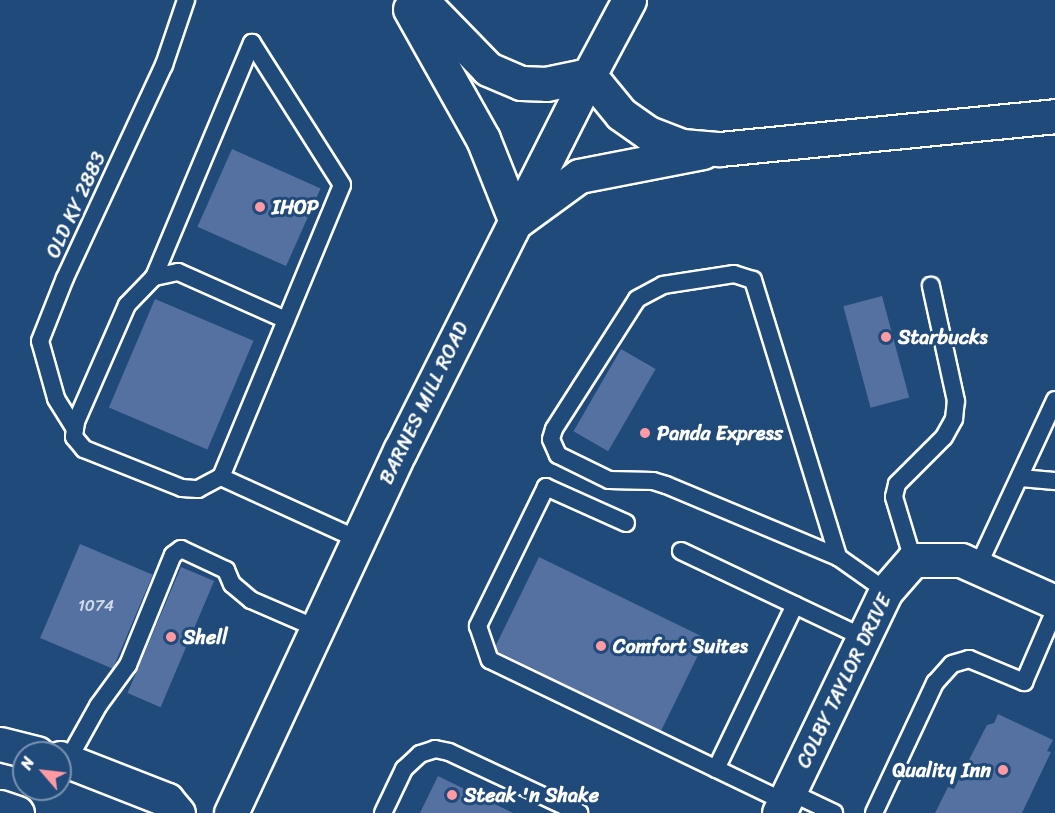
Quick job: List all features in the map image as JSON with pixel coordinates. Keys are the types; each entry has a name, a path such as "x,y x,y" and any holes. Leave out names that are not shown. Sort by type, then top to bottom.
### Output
{"main road":[{"path":"404,0 483,139 516,222 579,176 720,149 1055,116"},
{"path":"421,0 481,65 501,76 546,84 589,75 621,114 648,133 682,146 720,149"},
{"name":"BARNES MILL ROAD","path":"231,813 357,539 628,0"},
{"path":"913,560 961,560 1055,602"},
{"name":"COLBY TAYLOR DRIVE","path":"784,802 886,591 913,560"},
{"path":"72,763 168,800 178,813"},
{"path":"0,807 17,813"}],"lane":[{"name":"OLD KY 2883","path":"186,0 164,65 65,278 40,341 56,398 75,429 74,437 84,449 182,488 198,489 221,477"},
{"path":"75,429 127,305 154,277 252,43 342,185 221,477 357,539"},
{"path":"154,277 178,272 286,320"},
{"path":"838,557 753,280 734,274 663,285 637,299 554,429 551,439 558,456 609,480 653,481 666,485 838,557 886,591"},
{"path":"913,560 894,497 897,484 944,437 954,420 956,401 930,286"},
{"path":"978,566 1055,400"},
{"path":"1020,478 1047,481 1055,494"},
{"path":"626,523 546,487 478,626 490,660 784,802 834,813"},
{"path":"68,741 128,665 173,555 182,549 226,570 232,584 251,600 316,628"},
{"path":"681,551 864,638"},
{"path":"716,768 795,605"},
{"path":"874,813 935,683 952,664 969,659 1024,682 1055,610"},
{"path":"383,813 404,769 420,754 435,749 449,752 579,813"}],"building":[{"name":"IHOP","path":"232,149 321,188 286,266 197,227"},
{"path":"882,296 909,397 871,408 843,306"},
{"path":"155,299 253,341 207,449 109,408"},
{"path":"621,349 656,369 608,451 574,431"},
{"path":"80,544 153,575 113,669 40,638"},
{"name":"Comfort Suites","path":"539,557 706,639 661,731 494,650"},
{"name":"Shell","path":"181,567 214,581 161,707 127,693"},
{"name":"Quality Inn","path":"998,714 1053,740 1047,751 1051,752 1022,813 935,813 948,787 954,789 987,725 994,723"},
{"name":"Steak 'n Shake","path":"438,776 513,813 420,813"}],"place":[{"name":"IHOP","path":"260,207"},
{"name":"Starbucks","path":"886,337"},
{"name":"Panda Express","path":"645,433"},
{"name":"Shell","path":"171,637"},
{"name":"Comfort Suites","path":"601,646"},
{"name":"Quality Inn","path":"1003,770"},
{"name":"Steak 'n Shake","path":"452,795"}]}
